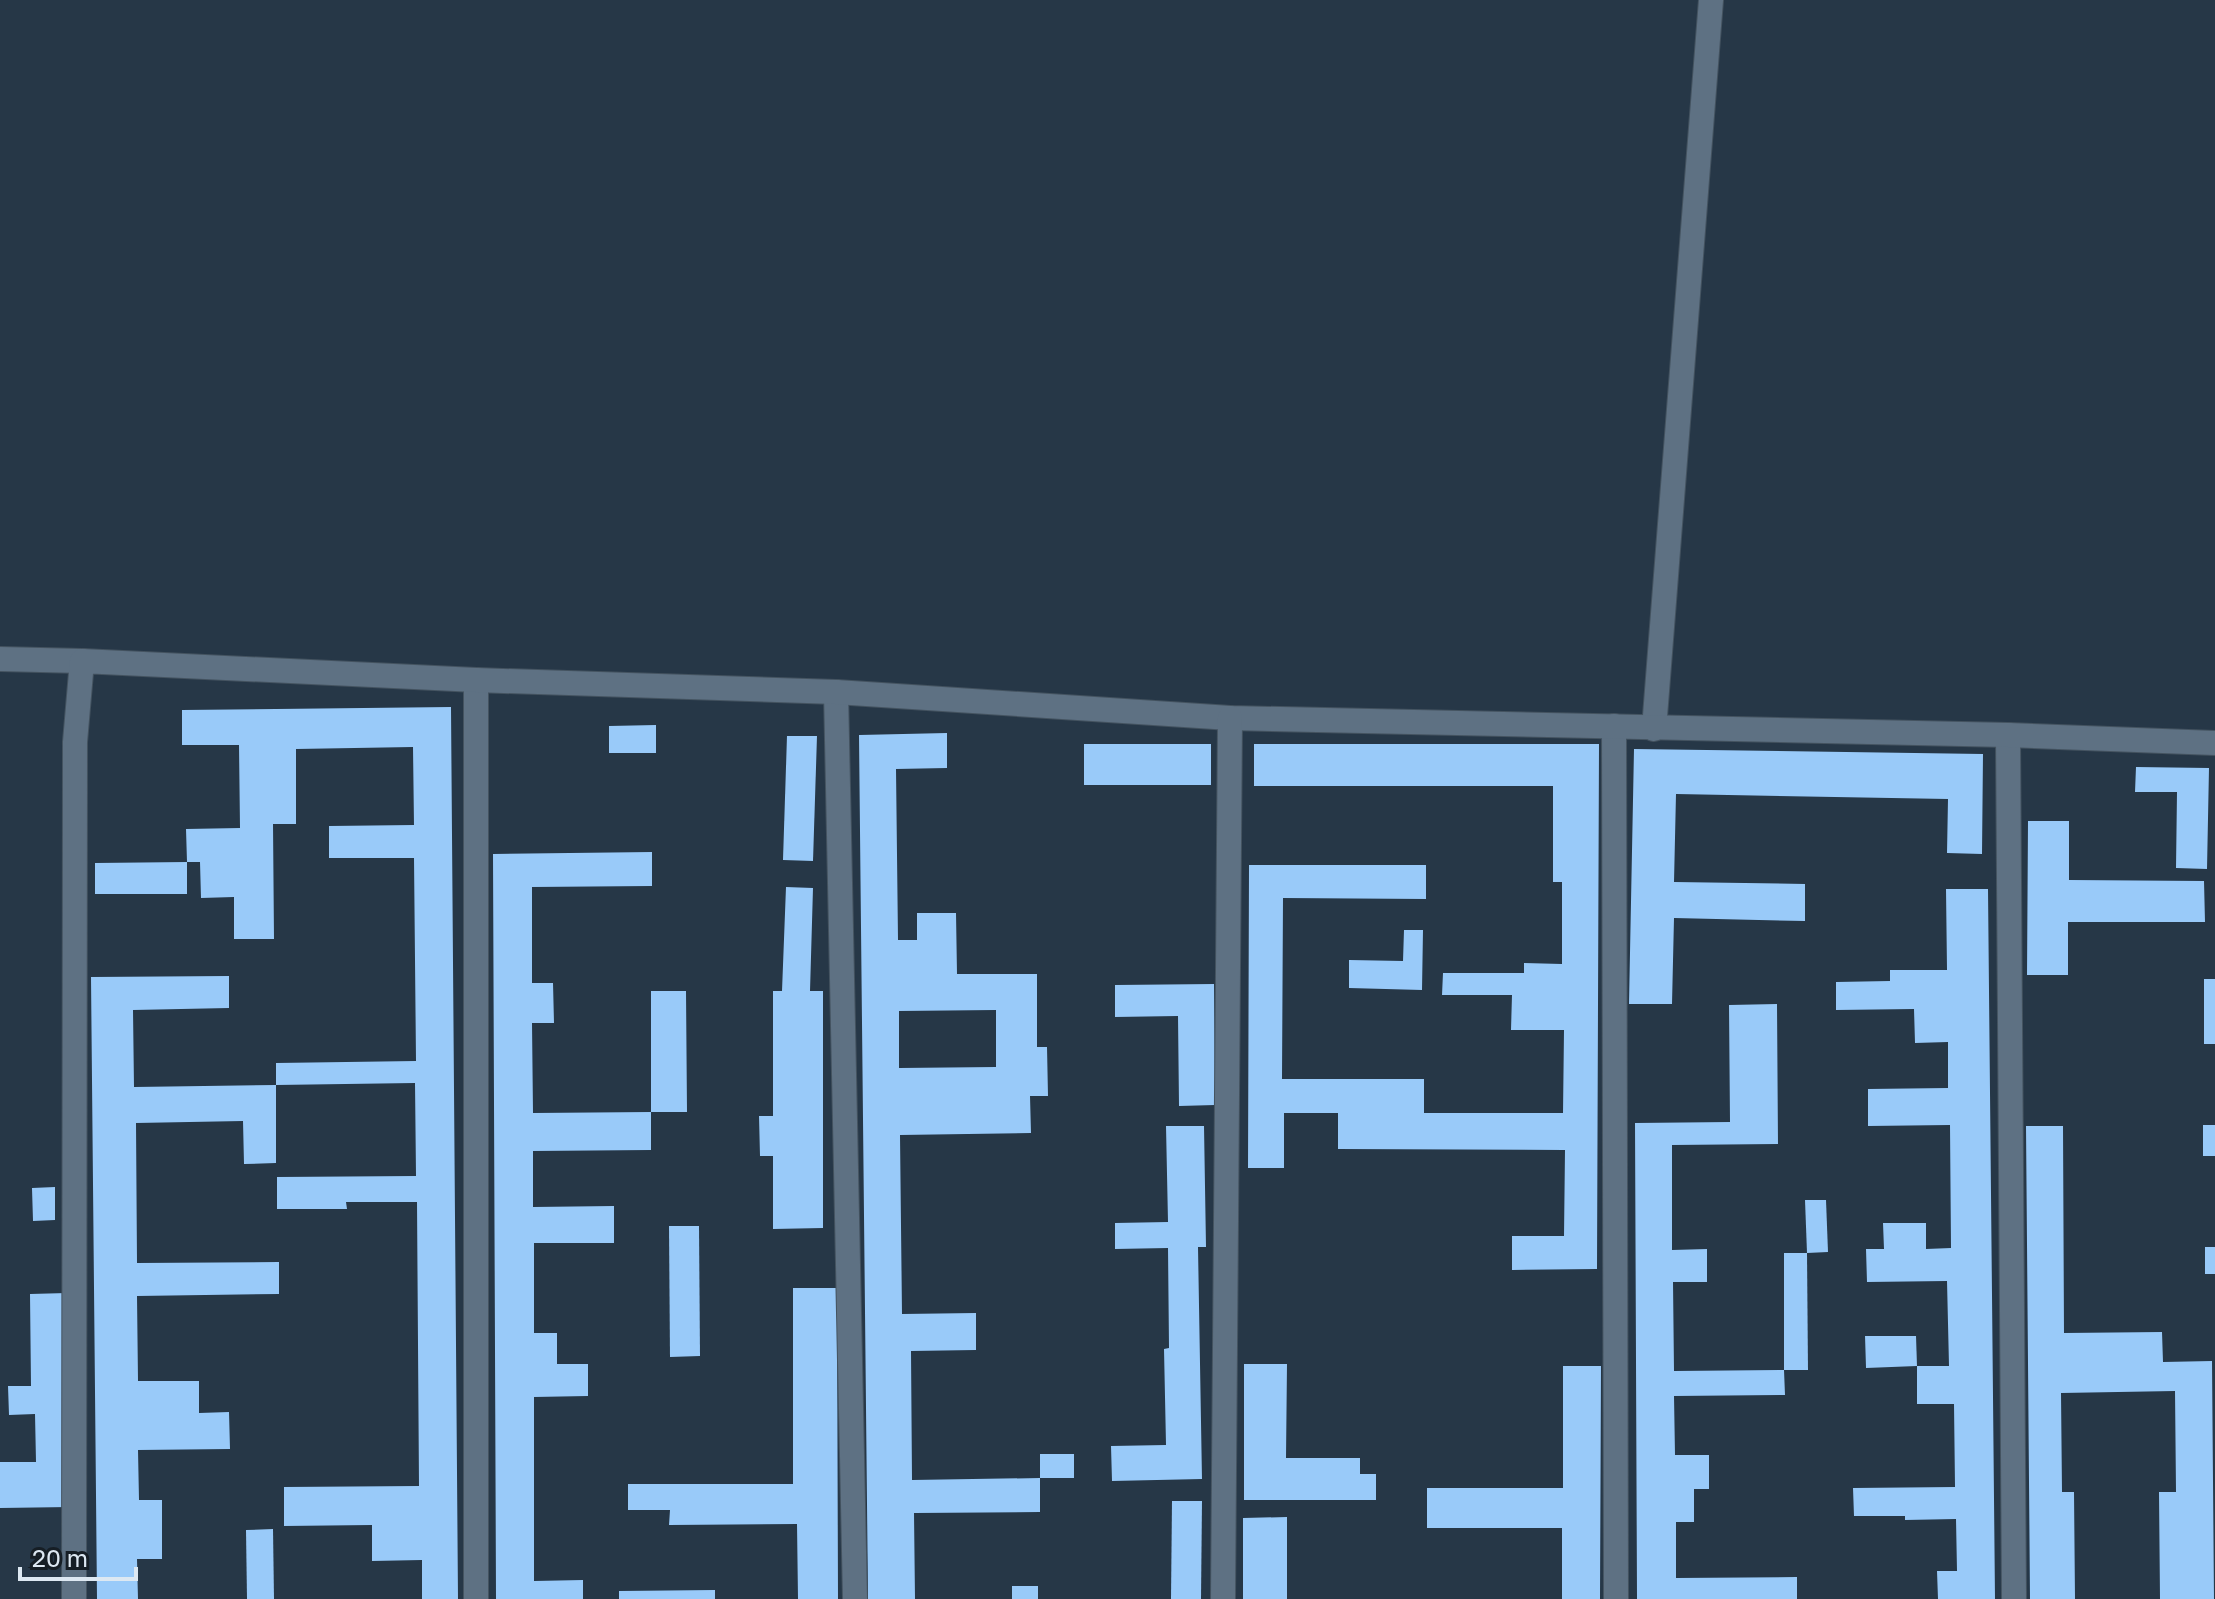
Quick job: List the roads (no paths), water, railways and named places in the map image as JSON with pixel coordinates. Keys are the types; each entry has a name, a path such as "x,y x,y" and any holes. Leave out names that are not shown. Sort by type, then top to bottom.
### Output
{"street":[{"path":"1654,729 1711,0"},
{"path":"0,659 836,692 1230,718 2008,735 2215,743"},
{"path":"74,1599 75,742 82,661"},
{"path":"476,680 476,1599"},
{"path":"836,692 855,1599"},
{"path":"1223,1599 1230,718"},
{"path":"1614,726 1616,1599"},
{"path":"2008,735 2014,1599"}]}
